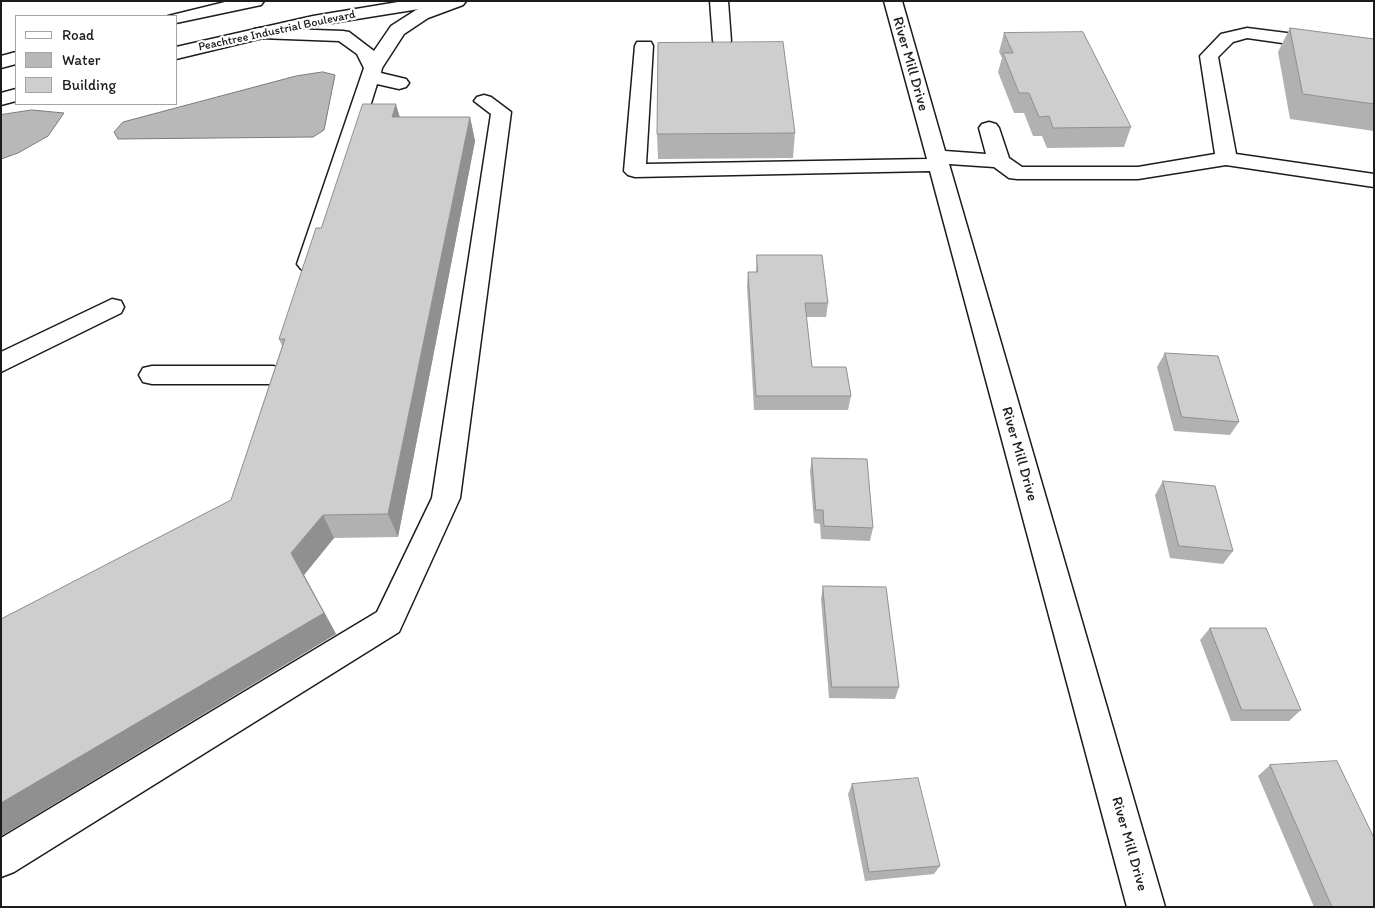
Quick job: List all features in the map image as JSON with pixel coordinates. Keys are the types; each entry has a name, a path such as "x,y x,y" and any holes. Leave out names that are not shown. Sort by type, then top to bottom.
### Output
{"main road":[{"name":"Peachtree Industrial Boulevard","path":"178,53 314,21 438,1"},
{"path":"302,285 371,72 397,30 422,14 457,1"},
{"path":"719,1 722,41"},
{"name":"River Mill Drive","path":"893,1 1146,907"},
{"path":"178,18 248,2"},
{"path":"260,33 343,36 365,51 371,72"},
{"path":"1226,159 1209,56 1227,38 1247,33 1374,50"},
{"path":"644,46 635,171 938,161 999,161 1017,173 1138,173 1226,159 1374,181"},
{"path":"371,72 399,83"},
{"path":"1,99 15,94"},
{"path":"1,859 388,622 446,498 501,112 484,101"},
{"path":"989,128 999,161"},
{"path":"1,363 110,303"},
{"path":"152,374 276,366 264,403"}],"water":[{"path":"323,72 335,75 324,130 313,137 118,139 114,132 123,122 296,76"},
{"path":"32,110 64,113 48,136 18,153 1,159 1,115"}],"building":[{"path":"1290,28 1374,39 1374,104 1303,94"},
{"path":"1083,32 1131,127 1053,128 1049,116 1039,117 1029,93 1019,93 1003,53 1013,53 1004,33"},
{"path":"783,42 795,133 657,134 658,43"},
{"path":"363,104 396,104 392,117 470,117 388,514 323,515 291,553 324,613 1,803 1,619 231,500 285,339 279,339 316,228 321,228"},
{"path":"757,255 822,255 828,303 805,303 812,367 846,367 851,396 756,396 748,272 757,272"},
{"path":"1165,353 1218,356 1239,422 1182,417"},
{"path":"812,458 867,459 873,528 824,526 823,510 816,510"},
{"path":"1163,481 1215,486 1233,551 1179,546"},
{"path":"823,586 886,587 899,687 832,687"},
{"path":"1210,628 1266,628 1301,710 1242,710"},
{"path":"1337,761 1374,838 1374,907 1332,907 1270,765"},
{"path":"918,778 940,866 869,872 852,784"}]}
